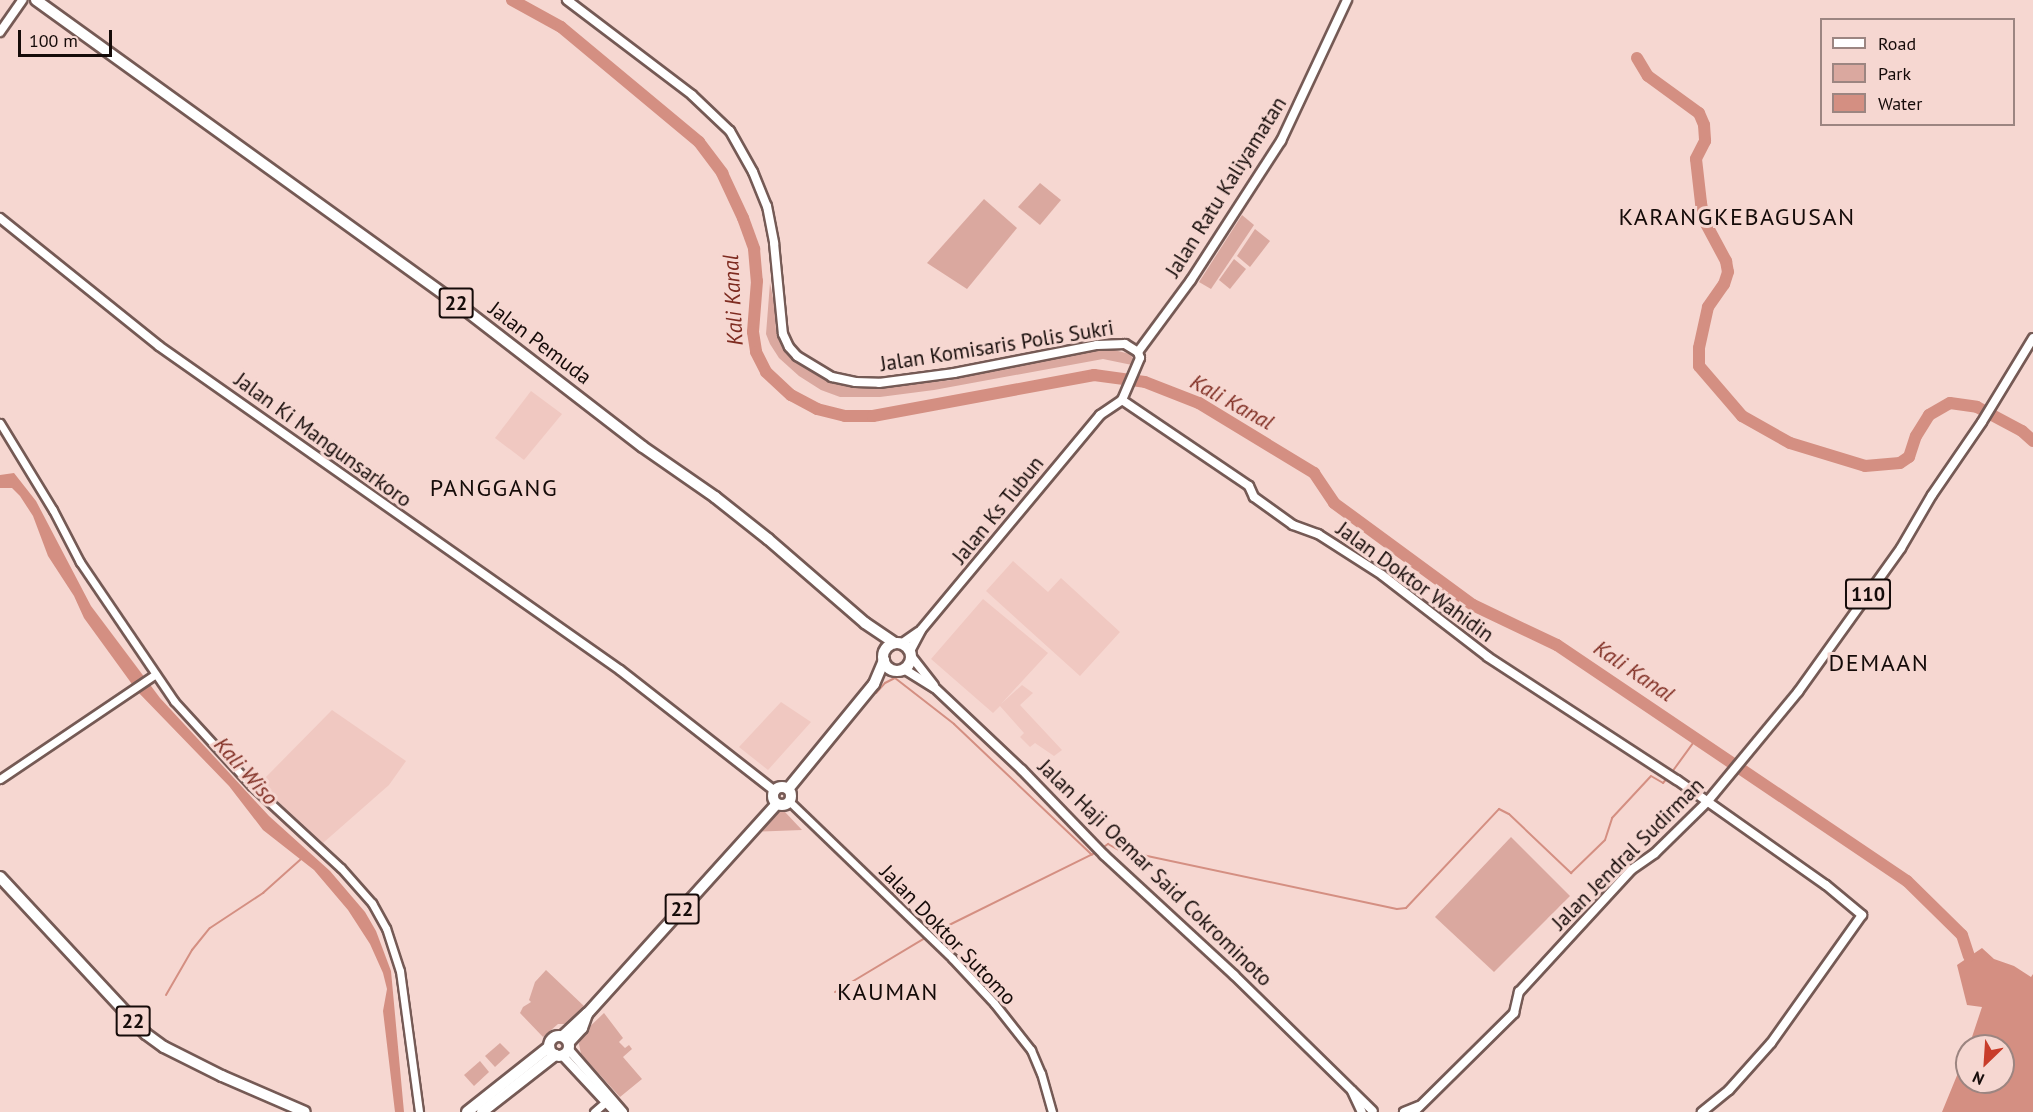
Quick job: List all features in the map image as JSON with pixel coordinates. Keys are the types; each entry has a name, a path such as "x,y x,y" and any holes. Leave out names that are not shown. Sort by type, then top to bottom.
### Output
{"highway":[{"name":"Jalan Pemuda","path":"36,0 454,302 643,447 715,497 898,650"},
{"path":"788,789 874,684 898,650"},
{"path":"874,684 901,670 898,650"},
{"name":"22","path":"898,650 889,668 901,670"},
{"path":"781,787 788,789 792,795 790,802 784,806 777,804 773,798 775,791 781,787"},
{"name":"22","path":"482,1112 561,1048 587,1014 777,804"},
{"name":"22","path":"0,878 146,1034 164,1047 222,1076 305,1112"},
{"name":"22","path":"467,1112 561,1048"}],"main road":[{"path":"0,32 22,0"},
{"name":"Jalan Komisaris Polis Sukri","path":"567,0 692,95 730,131 753,172 767,206 774,243 785,342 797,356 822,372 843,380 879,383 954,373 1097,345 1125,344 1138,352 1140,358 1136,363 1124,397"},
{"name":"Jalan Ratu Kaliyamatan","path":"1138,352 1221,236 1281,141 1347,0"},
{"name":"Jalan Ki Mangunsarkoro","path":"0,218 159,346 620,670 775,791"},
{"name":"Jalan Jendral Sudirman","path":"1417,1109 1514,1013 1519,992 1631,870 1655,853 1726,781 1809,677 1901,548 1932,495 1992,407 2033,338"},
{"name":"Jalan Ks Tubun","path":"898,650 921,630 1100,415 1124,397"},
{"name":"Jalan Doktor Wahidin","path":"1124,397 1249,486 1254,497 1293,525 1318,534 1382,575 1488,657 1677,780 1826,885 1862,915 1768,1046 1729,1090 1702,1112"},
{"path":"898,650 935,688"},
{"name":"Jalan Haji Oemar Said Cokrominoto","path":"901,670 935,688 1022,770 1104,855 1234,975 1372,1112"},
{"path":"561,1048 623,1112"},
{"path":"1352,1090 1362,1112"},
{"path":"609,1100 615,1112"},
{"path":"1404,1112 1417,1109"}],"street":[{"path":"0,423 150,677 252,786 341,868 372,903 386,928 400,971 419,1112"},
{"path":"0,779 150,677"},
{"name":"Jalan Doktor Sutomo","path":"790,802 922,928 994,1003 1031,1050 1041,1073 1052,1112"},
{"path":"594,1112 609,1100"}],"shaded area":[{"path":"531,391 562,414 524,460 495,438"},
{"path":"1013,561 1048,592 1061,578 1120,632 1080,676 986,591"},
{"path":"983,599 1048,653 1001,704 1022,685 1033,693 1020,705 1062,750 1054,756 1035,743 1030,747 1020,737 1024,733 1000,706 993,713 931,659"},
{"path":"781,702 811,722 768,770 739,747"},
{"path":"332,710 406,761 389,785 323,843 267,791 264,779"}],"green space":[{"path":"1040,183 1061,200 1040,225 1018,207"},
{"path":"984,199 1017,228 967,289 927,263"},
{"path":"1242,215 1254,225 1211,289 1199,282"},
{"path":"1255,229 1270,241 1250,267 1237,256"},
{"path":"1234,259 1246,269 1230,289 1219,280"},
{"path":"770,283 775,308 776,331 787,352 817,375 849,386 877,388 952,380 980,372 1106,348 1130,354 1133,358 1132,365 1103,359 934,390 880,397 840,397 821,390 799,376 779,358 770,344 766,334"},
{"path":"769,809 785,812 802,830 746,832 764,811"},
{"path":"1511,837 1570,896 1494,972 1435,917"},
{"path":"546,970 585,1007 568,1024 558,1024 543,1037 520,1013 523,1007 531,1002 529,1000 535,982"},
{"path":"604,1013 623,1038 619,1042 625,1048 629,1045 632,1049 623,1057 642,1079 620,1097 581,1054 579,1044 582,1034"},
{"path":"500,1043 510,1053 495,1067 485,1056"},
{"path":"480,1061 489,1072 474,1086 464,1075"}],"water":[{"path":"14,473 36,501 91,606 160,698 269,816 330,871 365,912 376,931 391,971 404,1112 395,1112 383,1011 387,989 383,973 370,944 348,910 314,870 263,830 229,786 137,691 84,618 74,596 48,556 33,516 20,496 12,488 0,488 0,475"},
{"path":"1982,948 1994,959 2014,966 2031,977 2033,974 2033,1112 1942,1112 1955,1080 1955,1094 2015,1094 2015,1034 1973,1034 1982,1007 1967,1005 1957,965"}],"waterway":[{"name":"Kali Kanal","path":"512,0 561,27 699,142 722,173 743,218 754,249 757,281 753,332 756,352 766,372 791,395 817,409 845,416 873,416 1094,375 1145,382 1199,403 1314,473 1334,503 1473,605 1557,645 1907,881 1962,935 1969,956"},
{"path":"1637,58 1648,76 1699,113 1704,125 1705,141 1696,159 1701,203 1704,220 1726,261 1728,272 1724,284 1708,307 1699,348 1699,366 1742,416 1790,443 1865,466 1900,463 1909,457 1916,436 1929,415 1950,403 1977,407 2022,431 2033,441"},
{"path":"876,693 885,683 895,678 954,724 1092,855"},
{"path":"1672,772 1696,739"},
{"path":"1101,849 1108,844 1119,850 1397,909 1406,908 1499,809 1509,814 1571,873 1605,840 1612,818 1651,776 1663,783 1668,777"},
{"path":"835,992 933,933 1097,852"},
{"path":"166,995 192,950 210,928 263,893 301,859"}],"district":[{"name":"KARANGKEBAGUSAN","path":"1737,217"},
{"name":"PANGGANG","path":"494,488"},
{"name":"DEMAAN","path":"1879,663"},
{"name":"KAUMAN","path":"888,992"}],"water label":[{"name":"Kali Wiso","path":"246,771"}]}
